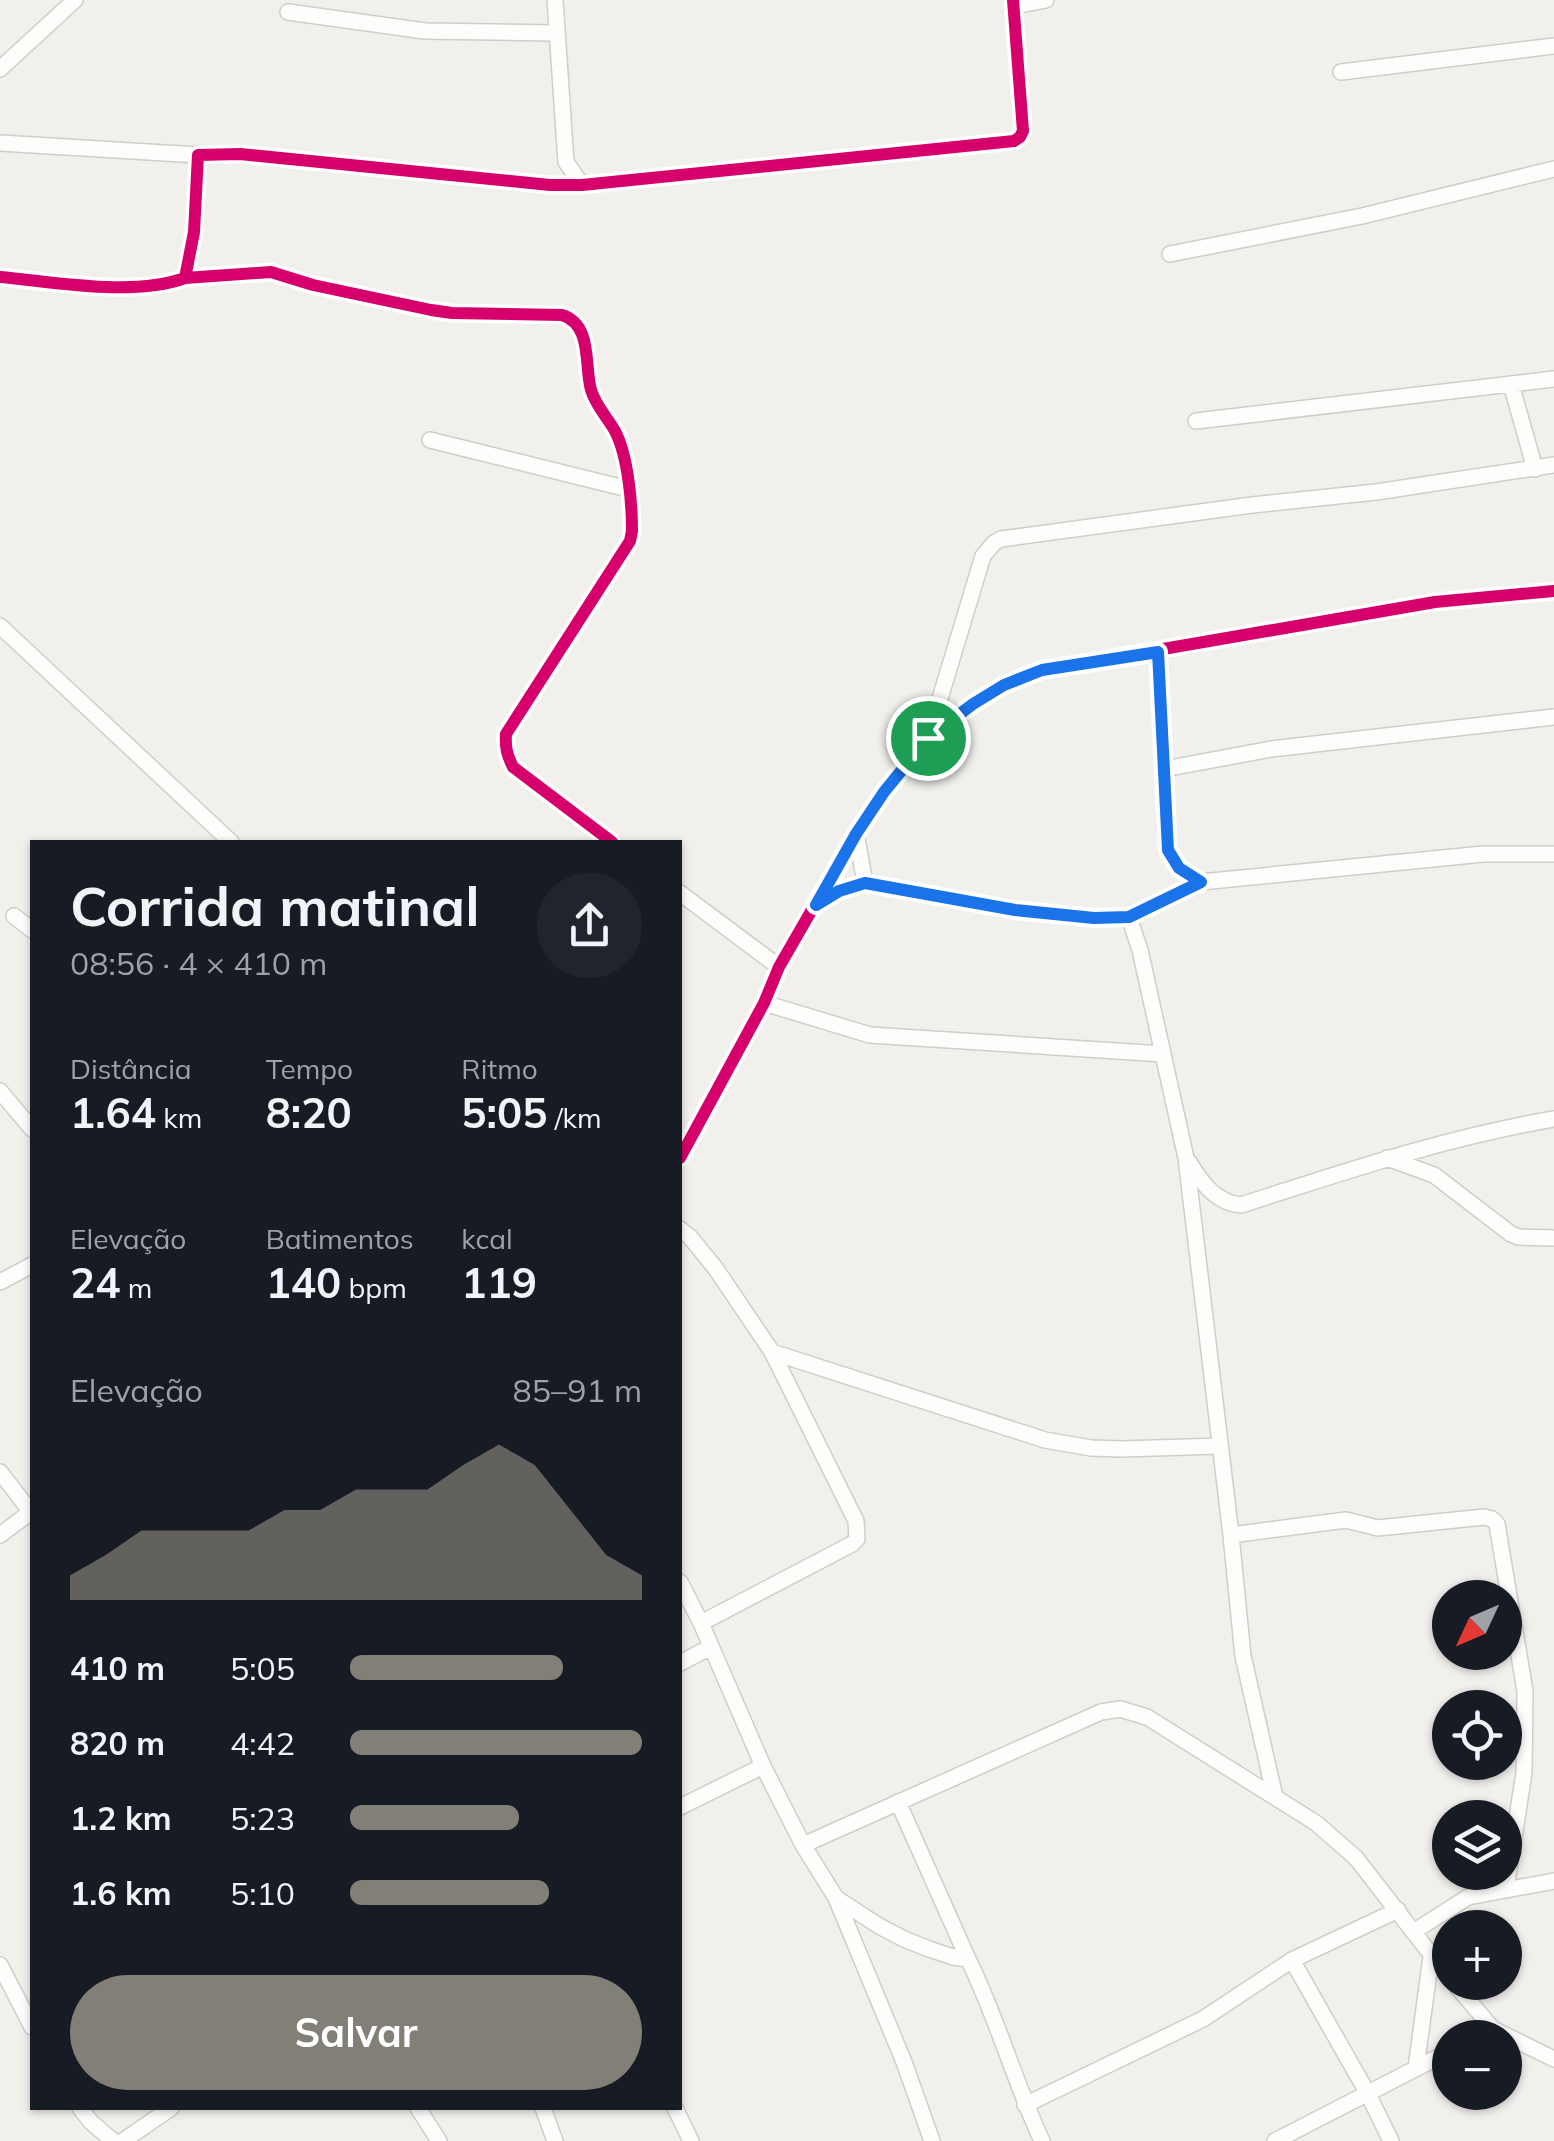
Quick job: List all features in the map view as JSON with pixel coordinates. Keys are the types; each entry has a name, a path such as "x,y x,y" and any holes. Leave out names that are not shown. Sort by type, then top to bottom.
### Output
{"street":[{"path":"3,60 75,0"},
{"path":"554,0 566,162 582,186"},
{"path":"0,144 240,154 582,186 1014,141 1022,130 1014,3 1046,0"},
{"path":"288,12 425,31 556,32"},
{"path":"1341,72 1554,46"},
{"path":"185,278 194,232 198,155"},
{"path":"550,184 566,162"},
{"path":"1170,254 1362,216 1554,169"},
{"path":"0,277 140,288 185,278 271,272 312,286 430,310 562,314 571,318 582,332 592,390 616,432 625,459 632,517 630,541 506,734 505,744 512,767 609,840"},
{"path":"1196,421 1554,379"},
{"path":"1511,384 1535,469"},
{"path":"430,440 628,489"},
{"path":"928,738 983,556 1002,539 1554,465"},
{"path":"682,1154 764,1003 779,967 856,834 928,738 973,704 1004,685 1042,670 1435,602 1554,591"},
{"path":"0,626 229,840"},
{"path":"1158,652 1168,850 1179,868 1201,882"},
{"path":"1164,769 1271,748 1554,717"},
{"path":"856,834 865,883"},
{"path":"816,905 839,891 865,883 1015,910 1094,918 1129,917 1201,882 1483,854 1554,854"},
{"path":"682,894 779,967"},
{"path":"14,916 30,928"},
{"path":"1129,917 1140,950 1186,1158 1243,1656 1275,1796"},
{"path":"764,1003 870,1034 1163,1054"},
{"path":"0,1090 30,1127"},
{"path":"1186,1158 1210,1191 1233,1205 1241,1205 1386,1158 1554,1120"},
{"path":"1386,1158 1434,1176 1510,1234 1554,1238"},
{"path":"682,1231 716,1269 772,1352 856,1521 857,1539 701,1624"},
{"path":"0,1282 30,1267"},
{"path":"772,1352 1045,1440 1091,1448 1220,1446"},
{"path":"0,1472 30,1509"},
{"path":"0,1535 30,1512"},
{"path":"1231,1535 1346,1520 1378,1528 1492,1519 1497,1524 1525,1691 1520,1800"},
{"path":"682,1586 763,1766 802,1844 836,1898 932,2141"},
{"path":"682,1662 711,1647"},
{"path":"802,1844 1101,1712 1120,1709 1148,1718 1316,1824 1356,1858 1398,1910 1431,1957 1416,2068"},
{"path":"682,1806 763,1766"},
{"path":"898,1802 986,1999 1042,2141"},
{"path":"1522,1886 1554,1881"},
{"path":"1413,1932 1468,1897 1498,1890"},
{"path":"836,1898 904,1939 968,1958"},
{"path":"1025,2105 1203,2019 1292,1960 1398,1910"},
{"path":"1292,1960 1391,2141"},
{"path":"0,1966 30,2023"},
{"path":"1468,2000 1485,2020"},
{"path":"1522,2044 1554,2059"},
{"path":"1275,2141 1432,2060"},
{"path":"82,2110 114,2141"},
{"path":"124,2141 167,2110"},
{"path":"419,2110 438,2141"},
{"path":"544,2110 555,2141"},
{"path":"676,2110 691,2141"}],"cycle path":[{"path":"0,277 118,287 142,287 185,278 194,232 198,155 240,154 582,185 1014,141 1023,131 1013,0"},
{"path":"185,278 271,272 431,310 562,315 579,327 586,347 591,390 623,453 632,531 630,541 506,734 506,743 513,767 609,840"},
{"path":"682,1154 764,1003 779,967 856,833 928,738 973,704 1004,685 1042,670 1435,602 1554,591"}],"route":[{"path":"1158,652 1168,850 1179,868 1201,882 1129,917 1094,918 1015,910 865,883 839,891 816,905 884,792 928,738 1004,685 1042,670 1158,652"}]}
